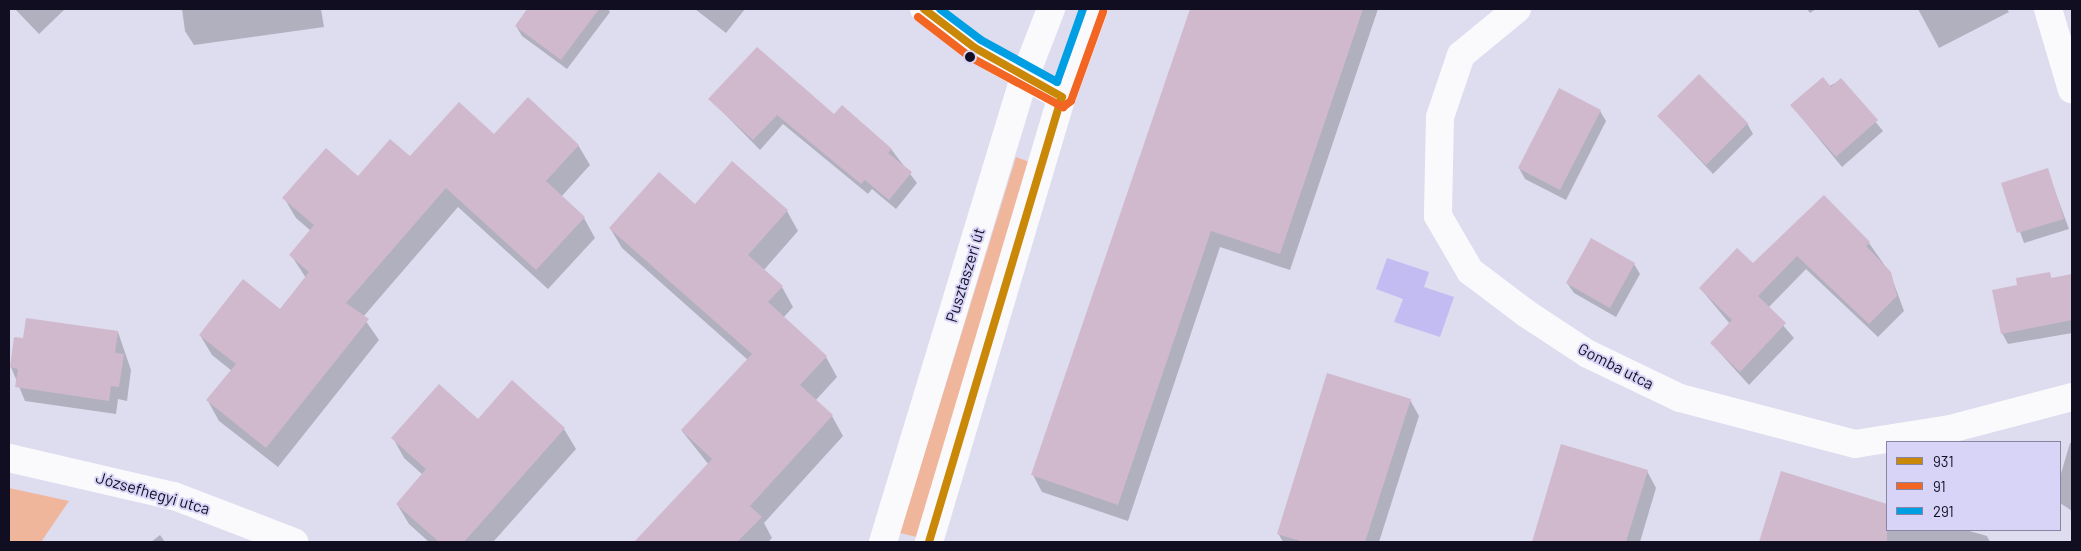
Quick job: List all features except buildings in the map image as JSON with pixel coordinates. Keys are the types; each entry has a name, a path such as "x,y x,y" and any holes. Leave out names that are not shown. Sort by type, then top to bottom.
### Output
{"street":[{"path":"924,9 1024,79 1062,97"},
{"name":"Pusztaszeri út","path":"883,542 1024,79 1051,9"},
{"path":"929,542 1062,97 1094,9"},
{"name":"Gomba utca","path":"1517,9 1462,55 1440,117 1438,216 1470,271 1527,314 1588,354 1680,398 1855,444 1950,429 2072,397"},
{"path":"2048,9 2072,90"},
{"name":"Józsefhegyi utca","path":"9,458 174,496 294,542"}],"shaded area":[{"path":"1016,157 1035,164 917,537 900,533"},
{"path":"1387,258 1429,272 1424,287 1454,297 1440,337 1394,322 1403,299 1376,289"},
{"path":"9,488 69,501 41,542 9,542"}],"transit line":[{"name":"931","path":"924,9 975,48 1062,97"},
{"name":"291","path":"940,9 981,40 1057,82 1083,9"},
{"name":"91","path":"918,17 970,57 1063,107 1071,101 1103,12"},
{"name":"931","path":"929,542 1062,97"}]}
